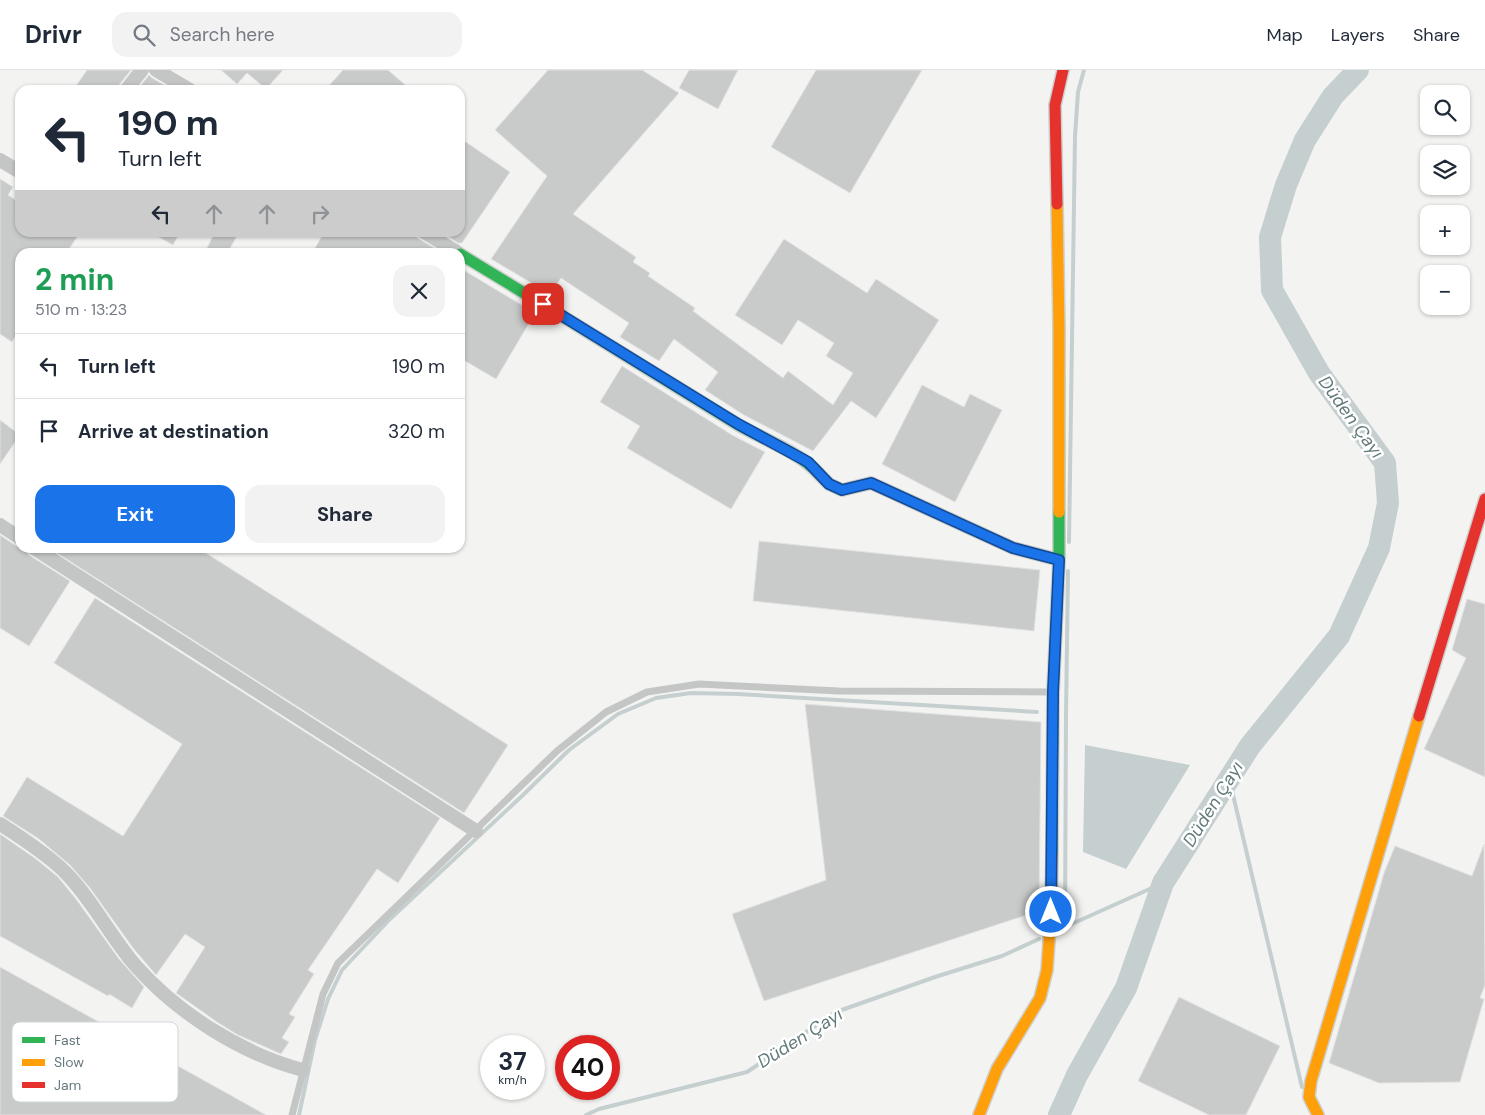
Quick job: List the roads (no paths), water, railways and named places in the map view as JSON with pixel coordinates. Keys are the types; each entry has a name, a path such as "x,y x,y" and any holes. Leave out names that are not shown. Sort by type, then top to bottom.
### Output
{"street":[{"path":"130,85 142,70"},
{"path":"156,70 182,85"},
{"path":"979,1115 997,1069 1040,998 1047,970 1051,912 1053,692 1059,560 1059,328 1055,105 1062,70"},
{"path":"0,160 15,169"},
{"path":"432,237 450,248"},
{"path":"465,257 738,424 808,462 829,484 842,490 871,483 1013,548 1059,560"},
{"path":"1318,1115 1309,1097 1311,1081 1485,499"},
{"path":"0,525 15,535"},
{"path":"42,553 476,831"},
{"path":"0,824 36,849 64,872 81,891 135,965 174,1004 224,1037 280,1064 303,1070"}],"lane":[{"path":"292,1115 323,994 338,962 557,751 606,712 647,692 699,684 839,691 1053,692"}],"waterway":[{"path":"1069,542 1075,136 1078,92 1084,70"},
{"name":"Düden Çayı","path":"1059,1115 1077,1075 1126,988 1163,883 1250,746 1339,636 1379,548 1388,503 1385,463 1319,373 1272,290 1270,237 1286,185 1305,140 1333,96 1358,70"},
{"path":"1068,571 1065,927 1163,883"},
{"path":"299,1115 315,1040 328,999 342,970 390,919 569,750 618,714 656,698 691,693 738,694 1037,712"},
{"path":"1229,778 1302,1087"},
{"name":"Düden Çayı","path":"586,1115 599,1109 747,1072 836,1012 935,977 1002,956 1039,939"}]}
